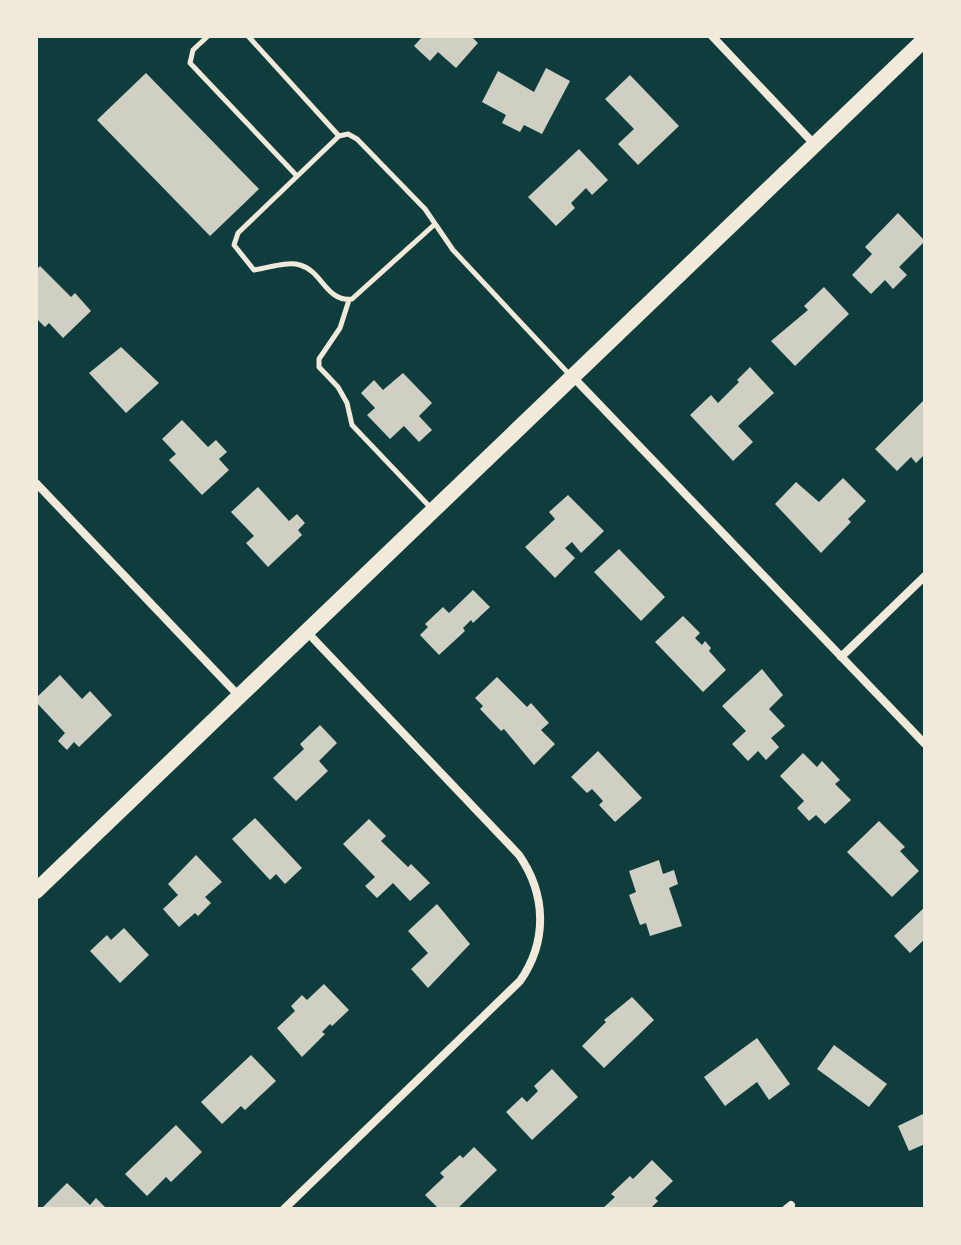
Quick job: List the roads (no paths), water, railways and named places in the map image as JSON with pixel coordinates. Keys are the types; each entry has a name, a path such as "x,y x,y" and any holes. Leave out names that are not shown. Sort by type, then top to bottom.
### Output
{"main road":[{"path":"36,891 925,39"}],"street":[{"path":"712,36 816,146"},
{"path":"573,377 925,744"},
{"path":"36,483 239,696"},
{"path":"841,657 925,576"},
{"path":"284,1209 520,981 531,962 541,927 538,893 533,877 519,855 307,631"}],"lane":[{"path":"208,36 193,50 190,63 297,176"},
{"path":"248,36 339,136"},
{"path":"349,300 336,297 310,270 300,265 254,270 234,245 238,233 339,136 348,134 357,139 425,209 453,250 573,377"},
{"path":"433,511 352,425 347,403 338,387 319,367 319,359 340,328 349,300 435,224"}]}
